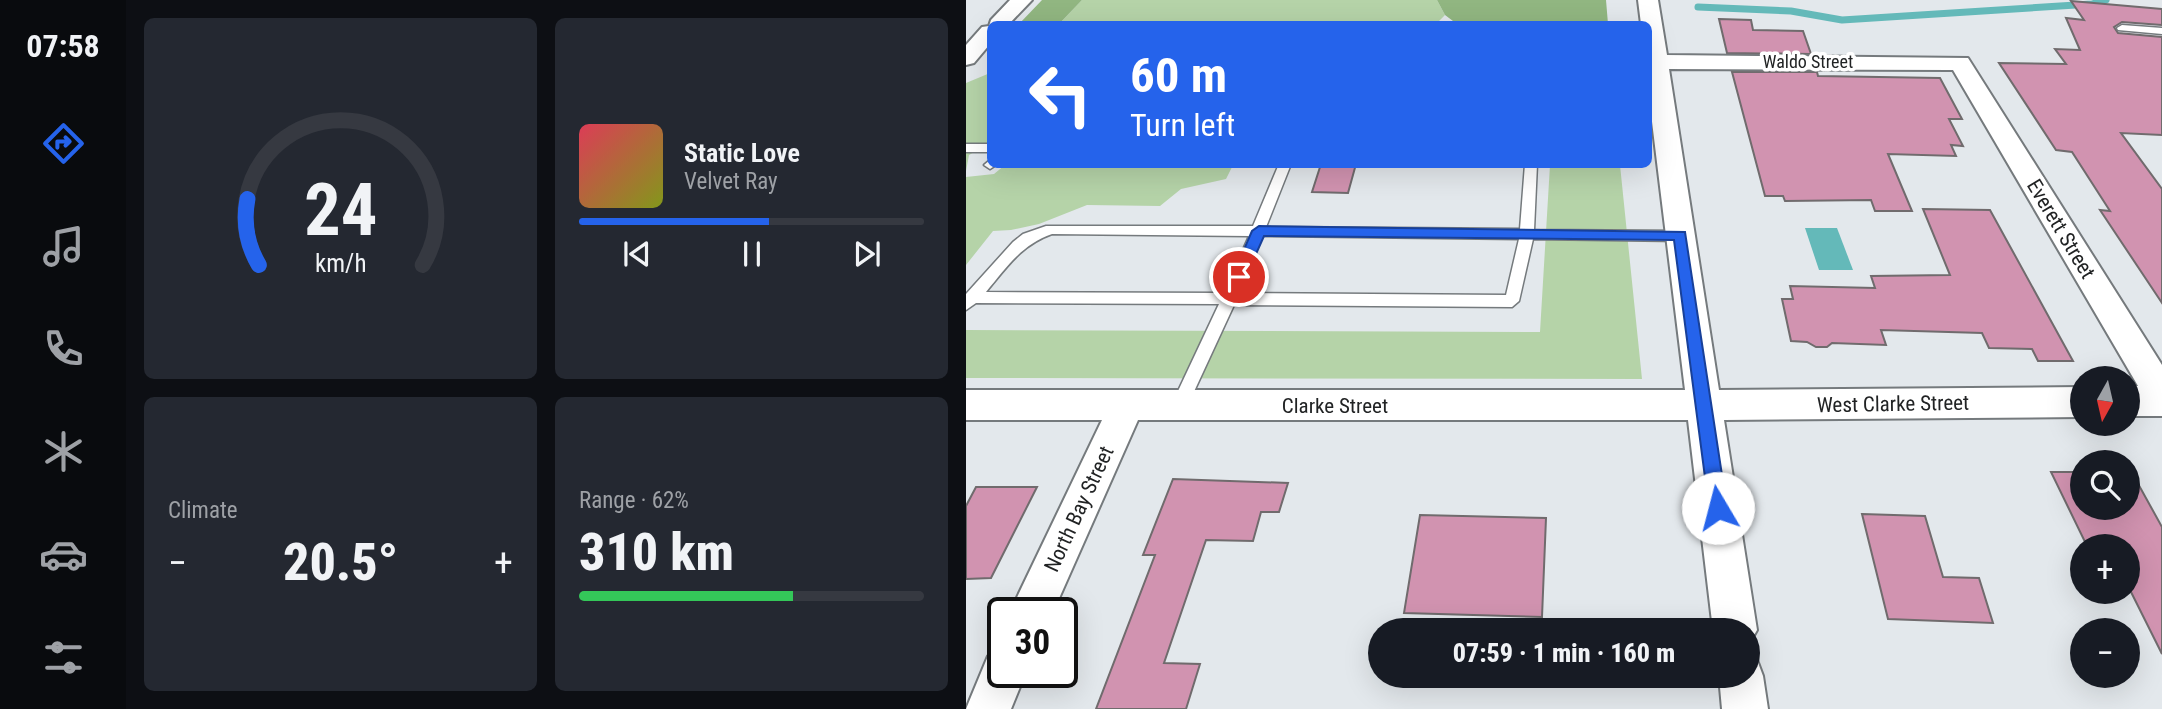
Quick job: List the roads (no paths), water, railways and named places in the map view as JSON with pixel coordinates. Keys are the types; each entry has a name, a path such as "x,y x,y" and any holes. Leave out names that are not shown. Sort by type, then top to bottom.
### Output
{"street":[{"path":"1001,21 1022,0"},
{"path":"1647,0 1649,21"},
{"path":"966,58 987,36"},
{"path":"1652,51 1681,236 1733,618"},
{"name":"Waldo Street","path":"1655,82 1960,63"},
{"name":"Everett Street","path":"1960,63 2162,395"},
{"path":"2140,401 2162,401"},
{"name":"West Clarke Street","path":"1703,405 2070,402"},
{"name":"Clarke Street","path":"966,404 1703,405"},
{"name":"North Bay Street","path":"1038,597 1127,406"},
{"path":"987,709 997,688"},
{"path":"1742,688 1745,709"}],"lane":[{"path":"2122,28 2162,31"},
{"path":"966,148 987,148"},
{"path":"1179,406 1229,300 1283,168"},
{"path":"969,301 1512,301 1527,234 1531,168"},
{"path":"969,301 1018,245 1042,231 1681,236"}],"water":[{"path":"1805,228 1837,228 1853,270 1819,270"}],"waterway":[{"path":"1698,7 1791,11 1842,20 2092,4 2106,0"}]}
